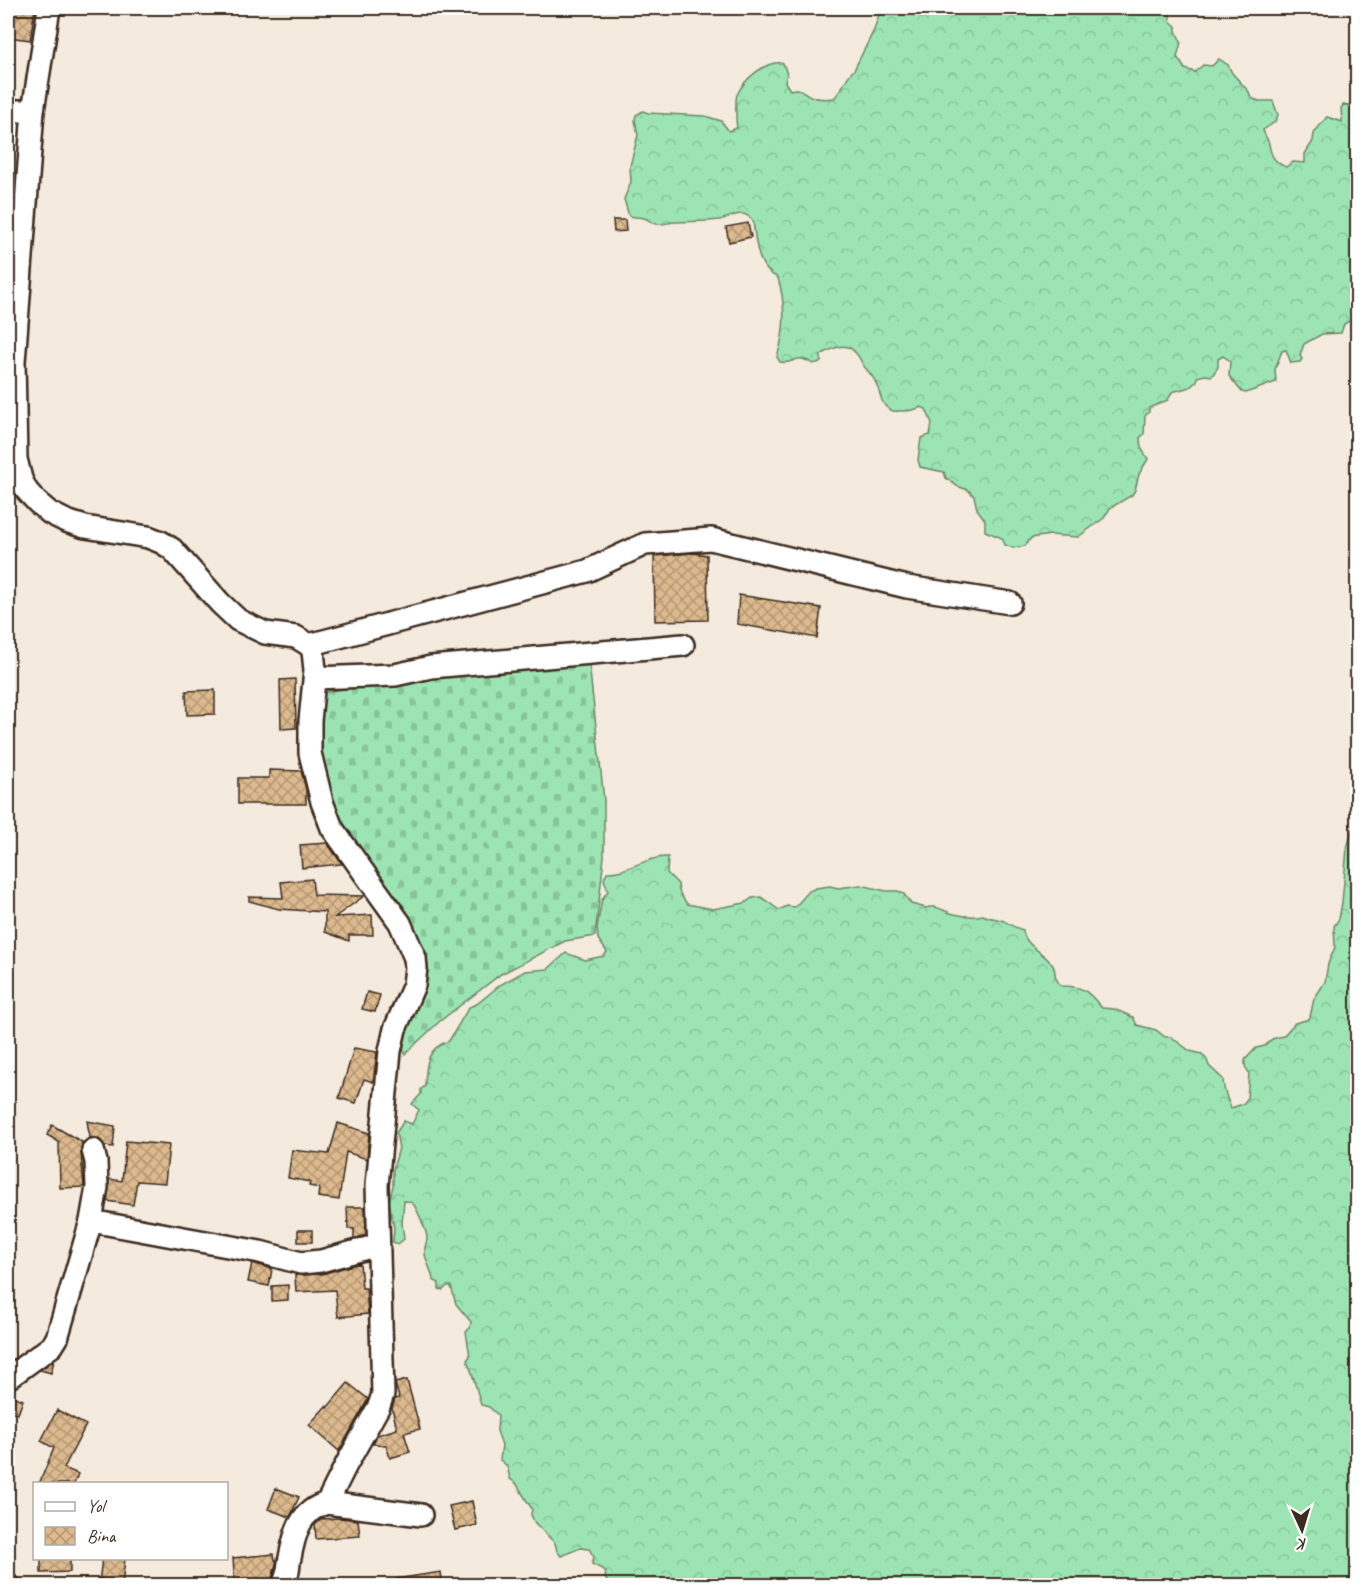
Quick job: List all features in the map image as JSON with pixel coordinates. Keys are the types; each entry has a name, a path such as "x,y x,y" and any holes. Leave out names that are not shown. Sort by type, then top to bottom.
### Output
{"street":[{"path":"49,8 33,111 14,362 16,459 21,479 27,491 50,513 66,521 85,527 148,537 161,542 172,549 238,620 265,633 296,637 309,645 315,660 310,753 322,802 332,828 400,923 415,958 414,985 395,1029 386,1077 377,1185 383,1394 379,1406 327,1503"},
{"path":"8,111 33,111"},
{"path":"309,645 587,571 645,544 711,539 907,587 1010,603"},
{"path":"315,678 395,675 431,667 683,645"},
{"path":"8,1378 52,1346 57,1338 91,1221 97,1188 93,1150"},
{"path":"91,1221 240,1248 301,1263 321,1261 378,1245"},
{"path":"282,1586 302,1519 311,1510 327,1503 421,1515"}],"green space":[{"path":"881,8 1165,8 1170,14 1170,21 1176,26 1181,42 1177,57 1185,69 1195,72 1203,65 1212,66 1219,59 1228,65 1251,98 1259,101 1273,101 1278,115 1275,122 1263,130 1274,158 1286,167 1293,162 1305,163 1305,154 1313,141 1314,133 1327,117 1342,122 1341,108 1343,105 1357,106 1357,316 1344,324 1341,333 1322,334 1304,344 1300,362 1291,363 1286,350 1282,351 1275,369 1276,382 1246,393 1242,392 1229,376 1230,361 1223,356 1218,359 1218,367 1212,376 1197,377 1197,381 1190,387 1172,392 1168,400 1149,408 1145,416 1144,434 1140,438 1141,448 1148,459 1139,474 1132,495 1110,508 1104,518 1078,537 1050,535 1031,538 1025,546 1013,548 1005,545 1002,538 985,531 985,520 977,509 974,496 968,490 946,478 944,472 920,467 918,460 921,438 930,435 932,423 926,409 921,407 910,411 889,410 874,378 849,347 833,348 821,355 821,362 813,364 802,359 780,362 777,357 784,318 781,288 778,278 765,268 761,261 756,246 753,221 749,217 737,214 719,220 657,224 644,218 629,216 624,199 631,182 630,166 638,135 636,115 643,111 705,116 721,121 729,131 737,128 736,101 740,89 756,72 776,63 783,63 787,74 785,82 790,90 800,90 818,98 834,98 854,70 874,30"},
{"path":"522,663 589,663 604,800 604,857 595,936 565,941 501,974 440,1021 405,1054 397,1031 427,977 424,951 342,829 312,751 317,693"},
{"path":"1357,814 1357,1585 611,1586 605,1578 606,1571 592,1564 594,1557 589,1549 580,1548 561,1556 555,1543 535,1523 531,1515 532,1509 516,1483 510,1479 507,1466 500,1460 502,1445 497,1431 498,1415 489,1407 481,1405 467,1360 470,1356 466,1332 471,1322 456,1304 451,1286 443,1290 439,1289 439,1283 433,1280 425,1253 427,1236 415,1206 409,1201 404,1201 402,1223 404,1239 398,1244 393,1242 394,1228 389,1202 393,1186 393,1169 399,1148 396,1133 404,1121 412,1124 419,1110 412,1104 425,1086 427,1064 432,1053 441,1044 449,1041 469,1007 477,1004 500,985 525,971 548,969 566,953 585,960 604,956 607,952 598,939 597,927 602,899 608,891 604,879 607,872 615,872 660,857 668,857 667,873 678,884 687,904 713,909 745,903 752,898 761,897 779,910 787,906 795,907 809,891 816,888 861,885 886,891 898,891 904,894 911,904 926,908 937,908 961,915 983,915 1004,921 1023,930 1030,944 1052,964 1056,979 1061,986 1081,989 1102,1008 1114,1009 1133,1017 1137,1025 1156,1030 1165,1037 1171,1037 1190,1051 1202,1054 1209,1066 1223,1079 1224,1090 1231,1108 1243,1104 1247,1099 1249,1073 1245,1060 1256,1048 1265,1046 1272,1039 1283,1036 1295,1023 1310,1017 1314,999 1325,982 1328,964 1335,947 1334,926 1339,919 1342,903 1347,848"}],"building":[{"path":"8,8 35,8 30,40 8,37"},
{"path":"613,220 625,220 626,231 614,232"},
{"path":"748,223 751,237 729,242 726,227"},
{"path":"693,553 707,555 708,620 655,621 654,556"},
{"path":"739,595 821,608 817,638 737,624"},
{"path":"295,679 296,728 281,729 280,680"},
{"path":"215,690 215,714 187,715 186,691"},
{"path":"269,770 301,771 306,789 306,804 238,804 238,778 269,778"},
{"path":"327,843 342,864 302,868 300,845"},
{"path":"312,879 314,895 364,896 335,917 372,915 373,935 349,935 349,941 325,932 325,912 279,909 249,901 249,897 283,898 281,882"},
{"path":"367,992 380,995 375,1012 362,1009"},
{"path":"354,1048 377,1052 373,1082 364,1079 356,1103 339,1098"},
{"path":"87,1121 115,1126 113,1147 105,1146 97,1138 90,1138"},
{"path":"338,1123 369,1133 367,1159 346,1152 339,1200 318,1197 319,1188 309,1186 310,1182 288,1178 292,1150 329,1154"},
{"path":"52,1125 82,1142 84,1187 60,1188 59,1142 47,1135"},
{"path":"126,1141 169,1145 165,1183 137,1181 133,1205 107,1201 109,1179 122,1181"},
{"path":"347,1207 365,1207 366,1235 354,1239 354,1229 348,1229"},
{"path":"298,1230 312,1230 312,1242 298,1242"},
{"path":"252,1263 272,1269 269,1286 248,1282"},
{"path":"360,1263 362,1288 366,1288 368,1314 338,1317 335,1290 296,1292 295,1275 322,1274"},
{"path":"288,1285 288,1300 272,1301 272,1286"},
{"path":"54,1360 51,1373 40,1370"},
{"path":"407,1380 420,1429 404,1433 410,1452 390,1458 386,1445 373,1444 377,1435 397,1429 392,1408 395,1399 399,1398 395,1383"},
{"path":"348,1383 368,1399 339,1451 309,1425"},
{"path":"8,1394 23,1400 18,1414 8,1410"},
{"path":"57,1410 86,1425 64,1468 78,1474 75,1482 40,1482 54,1448 41,1441"},
{"path":"276,1488 299,1497 290,1517 268,1509"},
{"path":"472,1501 477,1525 455,1530 449,1506"},
{"path":"322,1519 358,1520 360,1536 316,1539 315,1525 318,1522"},
{"path":"274,1554 277,1560 272,1579 259,1580 260,1584 235,1586 233,1558"},
{"path":"41,1560 70,1560 70,1572 41,1573"},
{"path":"102,1560 125,1560 122,1586 103,1586 103,1583 99,1583"},
{"path":"441,1572 443,1586 396,1586 396,1579"}]}
